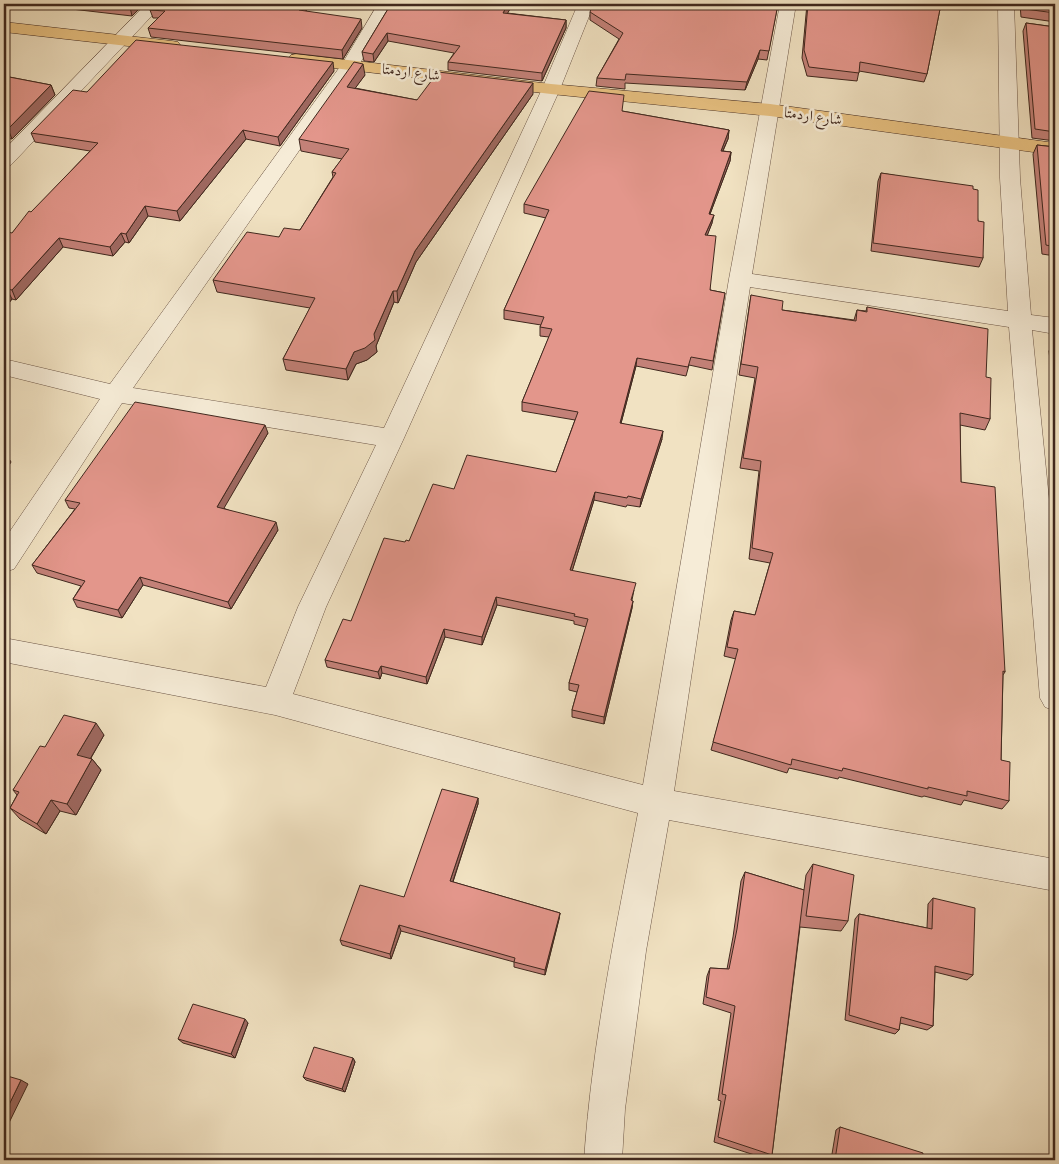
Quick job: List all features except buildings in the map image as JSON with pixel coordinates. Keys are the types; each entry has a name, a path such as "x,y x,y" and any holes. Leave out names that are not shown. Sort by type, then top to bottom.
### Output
{"main road":[{"path":"4,27 188,48"},
{"name":"شارع اردمتا","path":"283,58 551,89 770,110 1055,149"}],"street":[{"path":"4,161 155,4"},
{"path":"4,561 116,394 350,65 386,4"},
{"path":"275,702 312,607 392,438 551,89 586,4"},
{"path":"603,1160 606,1109 629,951 656,803 740,279 788,4"},
{"path":"1006,4 1014,23 1008,142 1021,320 1055,698"},
{"path":"740,279 1055,326"},
{"path":"4,367 116,394 392,438"},
{"path":"4,650 275,702 656,803 1055,875"}]}
